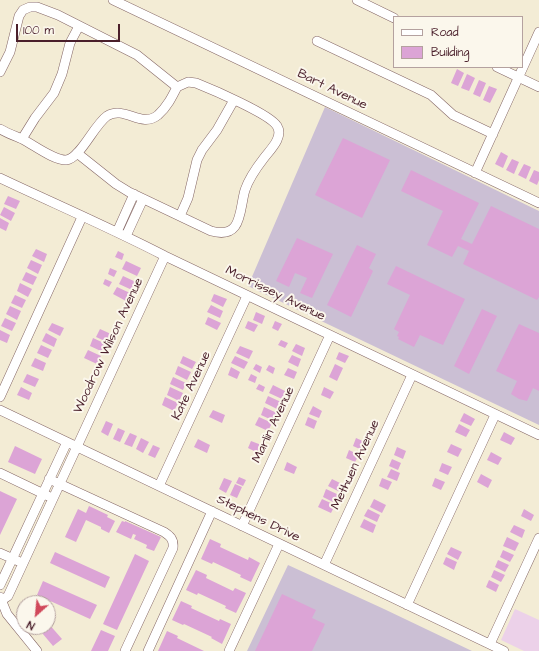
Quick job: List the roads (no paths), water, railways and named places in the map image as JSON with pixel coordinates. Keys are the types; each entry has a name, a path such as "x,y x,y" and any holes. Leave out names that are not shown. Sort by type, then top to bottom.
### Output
{"street":[{"name":"Bart Avenue","path":"113,0 539,203"},
{"path":"357,0 393,18"},
{"path":"0,72 10,52 16,23 23,10 30,8 45,9 137,55 177,87"},
{"path":"22,139 30,125 54,93 62,74 70,44 78,26"},
{"path":"475,173 539,32"},
{"path":"317,41 432,95 453,115 493,134"},
{"path":"499,68 539,87"},
{"path":"0,129 22,139 56,158 68,160 77,153 98,124 107,116 117,112 141,119 157,116 164,109 177,87 188,82 196,83 234,100 270,119 278,126 279,134 276,142 250,179 245,189 239,218 234,227 226,233 211,231 143,199 116,184 77,153"},
{"path":"180,216 188,198 197,160 217,130 234,100"},
{"name":"Morrissey Avenue","path":"0,178 121,234 247,296 539,435"},
{"path":"121,234 134,194"},
{"path":"121,234 143,199"},
{"path":"0,396 82,217"},
{"name":"Woodrow Wilson Avenue","path":"1,598 8,596 165,256"},
{"name":"Kate Avenue","path":"159,486 247,296"},
{"name":"Marlin Avenue","path":"242,526 330,335"},
{"name":"Methuen Avenue","path":"324,565 412,375"},
{"name":"Stephens Drive","path":"0,410 504,651"},
{"path":"407,605 495,414"},
{"path":"0,585 67,442"},
{"path":"0,474 53,498"},
{"path":"50,479 164,532 173,540 171,554 125,651"},
{"path":"148,651 212,511"},
{"path":"490,644 539,538"},
{"path":"229,651 280,544"},
{"path":"0,553 23,563"},
{"path":"1,598 3,607 7,614 37,651"}]}
